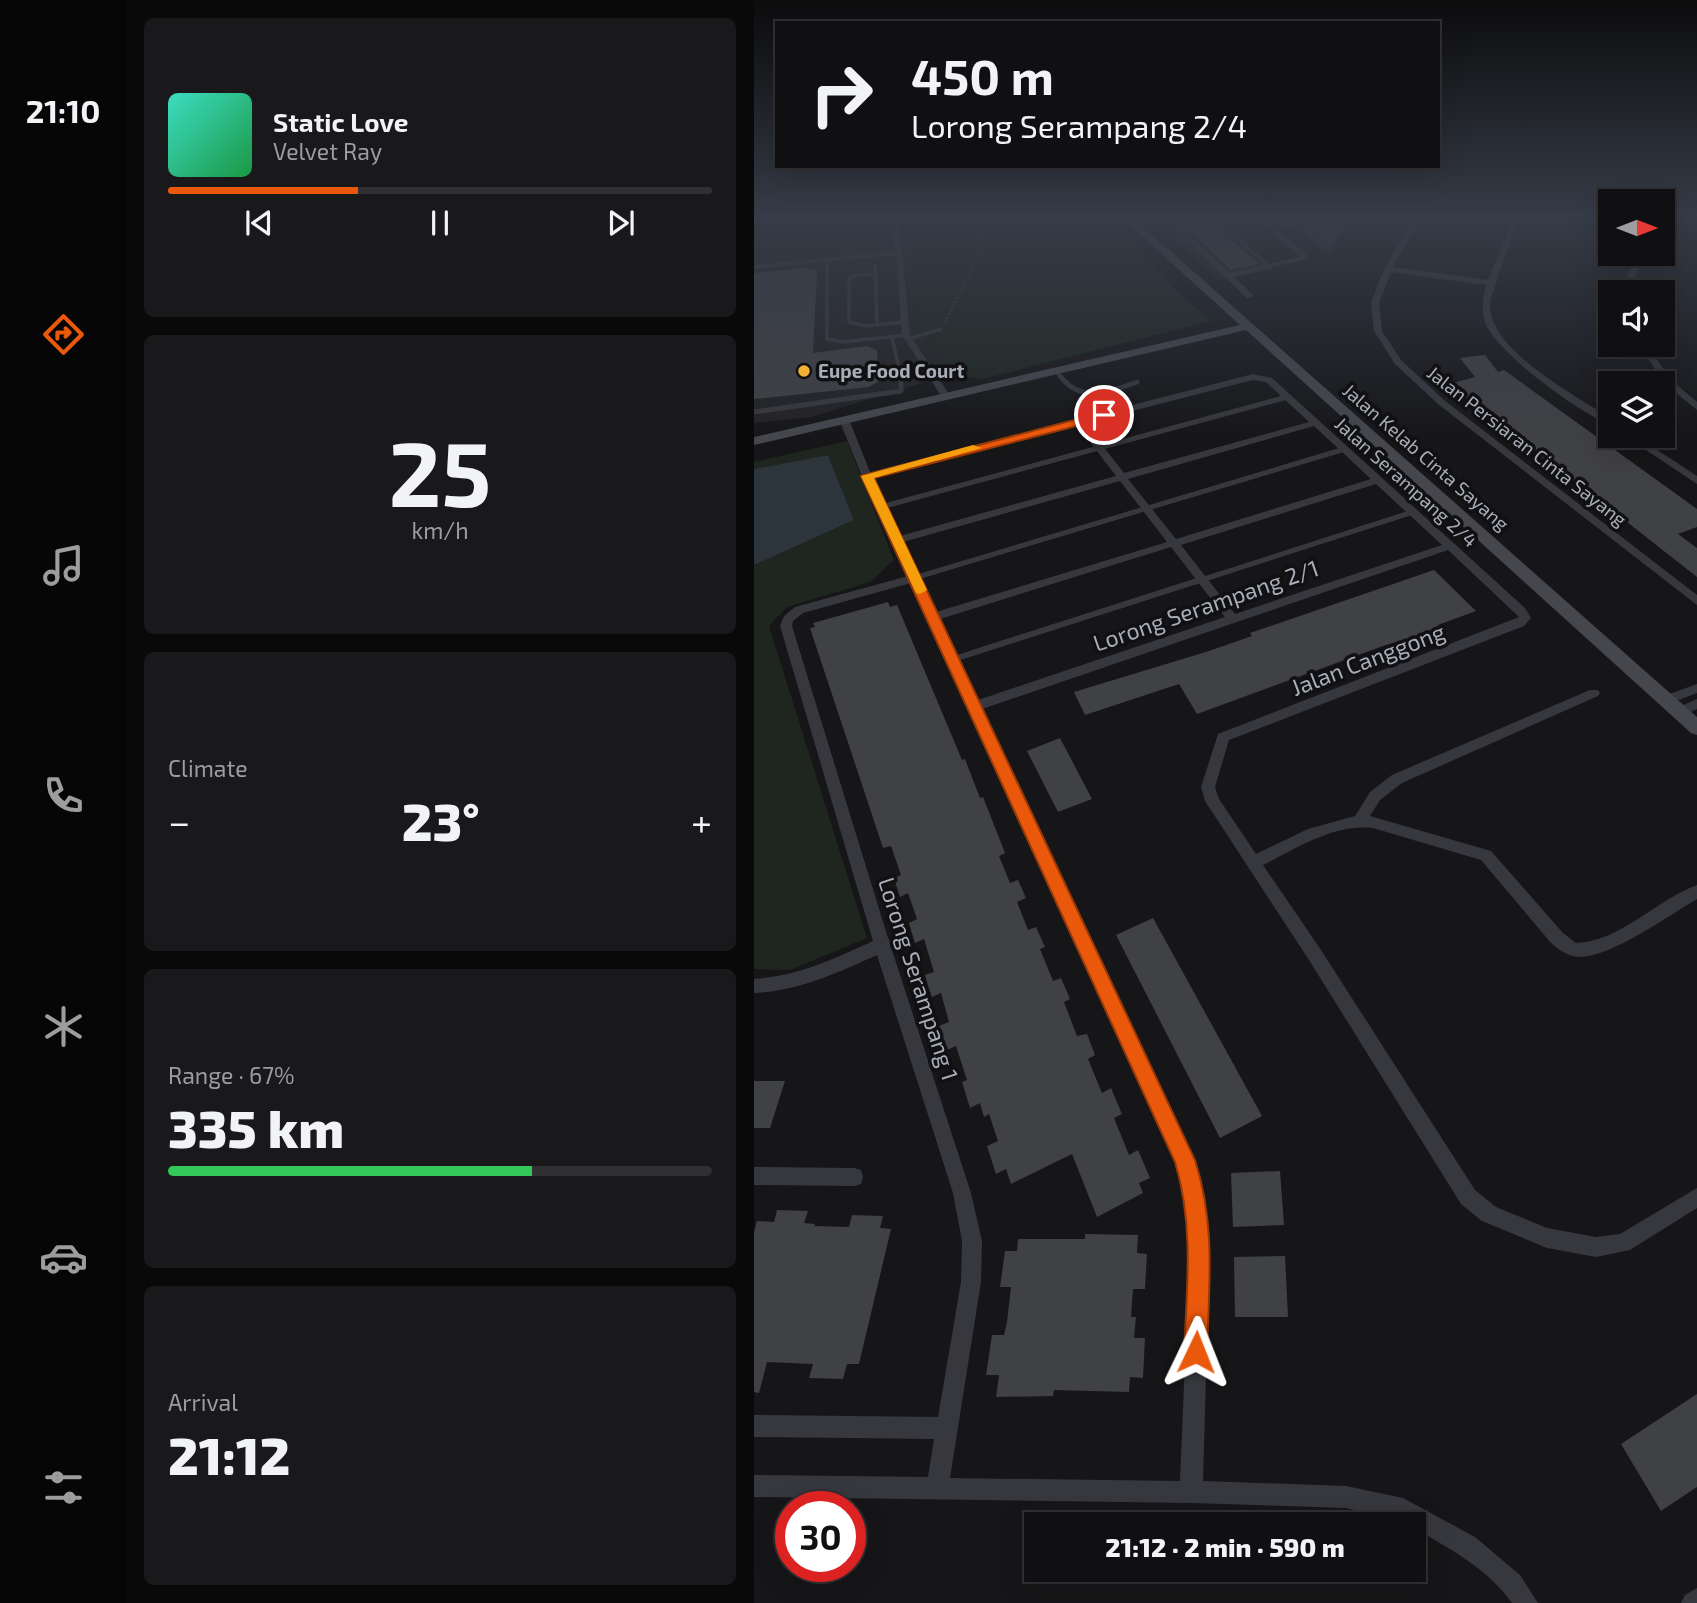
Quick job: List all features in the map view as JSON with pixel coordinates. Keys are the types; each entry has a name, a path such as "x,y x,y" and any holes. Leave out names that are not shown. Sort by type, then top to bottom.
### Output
{"main road":[{"name":"Jalan Kelab Cinta Sayang","path":"1209,293 1697,728"},
{"path":"1211,334 1229,323 1229,314 1224,307"},
{"path":"754,441 1246,327"},
{"path":"1211,334 1248,337 1274,350"}],"street":[{"path":"901,293 907,337 946,397"},
{"path":"1247,293 1250,296"},
{"name":"Jalan Persiaran Cinta Sayang","path":"1378,293 1376,324 1384,342 1405,370 1452,410 1697,601"},
{"path":"1489,293 1486,317 1499,339 1518,357 1598,414"},
{"path":"1651,357 1668,382 1697,407"},
{"name":"Jalan Serampang 2/4","path":"1079,422 1258,377 1269,380 1521,611 1525,618"},
{"path":"845,422 867,476 1185,1160 1196,1195 1200,1241 1191,1492"},
{"path":"867,476 1079,422 1233,619"},
{"path":"897,540 1316,423"},
{"path":"1648,448 1697,481"},
{"path":"934,617 1378,480"},
{"name":"Lorong Serampang 2/1","path":"974,706 1450,545"},
{"name":"Lorong Serampang 1","path":"914,578 800,610 788,619 786,626 861,879 962,1193 972,1241 971,1282 937,1489"},
{"name":"Jalan Canggong","path":"1254,862 1208,793 1209,781 1223,737 1372,682 1520,623 1525,618"},
{"path":"1673,706 1697,688"},
{"path":"1360,819 1375,796 1397,779 1594,693"},
{"path":"1673,706 1697,704"},
{"path":"1697,891 1602,944 1578,950 1568,948 1557,938 1486,855 1360,819 1341,823 1254,862 1468,1196 1489,1214 1547,1238 1596,1247 1624,1243 1697,1198"},
{"path":"754,986 777,985 805,979 884,944"},
{"path":"754,1176 854,1177"},
{"path":"754,1426 947,1428"},
{"path":"754,1486 1191,1492 1346,1497 1403,1509 1467,1545 1512,1583 1526,1603"}],"lane":[{"path":"827,293 827,339 836,342 907,337 941,329"},
{"path":"850,293 849,322 852,324 904,322"},
{"path":"876,293 877,325"},
{"path":"754,412 901,391 903,385 892,337"},
{"path":"1056,371 1069,388 1081,393 1098,394 1137,382"},
{"path":"882,507 1287,397"},
{"path":"914,578 1346,449"},
{"path":"954,659 1413,512"}],"path":[{"path":"941,329 960,293"}],"shaded area":[{"path":"754,293 915,293 918,329 951,374 811,417 754,423"},
{"path":"915,293 1178,293 1211,321 982,379 951,374 918,329"},
{"path":"847,441 894,560 870,582 787,607 769,626 867,938 790,970 754,969 754,565 854,520 828,455 754,469 754,462"},
{"path":"828,455 854,520 754,565 754,469"}],"building":[{"path":"754,293 816,293 813,353 867,346 877,350 879,381 869,387 754,399"},
{"path":"1485,355 1498,372 1504,370 1598,438 1598,448 1612,448 1697,509 1697,527 1678,534 1697,548 1697,577 1446,385 1475,377 1460,358"},
{"path":"1434,570 1476,611 1438,625 1443,631 1416,641 1413,637 1383,646 1197,714 1179,684 1085,715 1074,692 1209,651 1252,636 1250,633"},
{"path":"888,602 890,607 897,605 962,760 965,759 980,798 983,797 1005,853 999,856 1010,883 1018,880 1026,898 1017,902 1028,930 1036,927 1045,947 1040,949 1053,981 1061,978 1070,999 1064,1002 1077,1036 1087,1034 1095,1055 1088,1059 1102,1093 1111,1088 1122,1114 1114,1118 1129,1155 1138,1150 1150,1178 1139,1183 1143,1193 1097,1217 1072,1154 1011,1184 1006,1169 996,1174 987,1146 998,1141 989,1114 984,1117 980,1103 970,1108 962,1082 967,1080 956,1046 947,1050 939,1026 949,1022 941,993 932,997 928,986 925,975 934,972 924,939 915,943 909,923 917,919 908,893 900,897 894,878 901,875 891,846 883,848 810,628 815,627 813,623"},
{"path":"1060,738 1092,799 1058,812 1027,751"},
{"path":"1153,918 1262,1116 1220,1138 1116,935"},
{"path":"754,1081 785,1081 770,1128 754,1128"},
{"path":"1280,1171 1284,1225 1233,1227 1231,1173"},
{"path":"777,1210 808,1211 804,1223 815,1224 814,1226 849,1227 852,1215 883,1216 880,1228 891,1229 859,1364 847,1364 843,1379 809,1378 813,1364 767,1362 759,1393 754,1392 754,1232 757,1221 774,1222"},
{"path":"1085,1234 1138,1235 1137,1253 1147,1254 1145,1289 1133,1289 1131,1317 1136,1317 1134,1338 1145,1338 1143,1378 1130,1377 1129,1392 1054,1390 1053,1396 996,1397 999,1375 986,1375 992,1335 1004,1335 1007,1322 1011,1287 1000,1287 1005,1251 1017,1251 1018,1239 1085,1239"},
{"path":"1285,1256 1288,1317 1235,1317 1234,1257"},
{"path":"1697,1394 1697,1487 1661,1511 1621,1444"}],"slow traffic":[{"path":"920,590 867,476 976,448"}],"place":[{"name":"Eupe Food Court","path":"804,371"}],"route":[{"path":"1104,415 867,476 1185,1160 1196,1195 1200,1241 1196,1352"}]}
